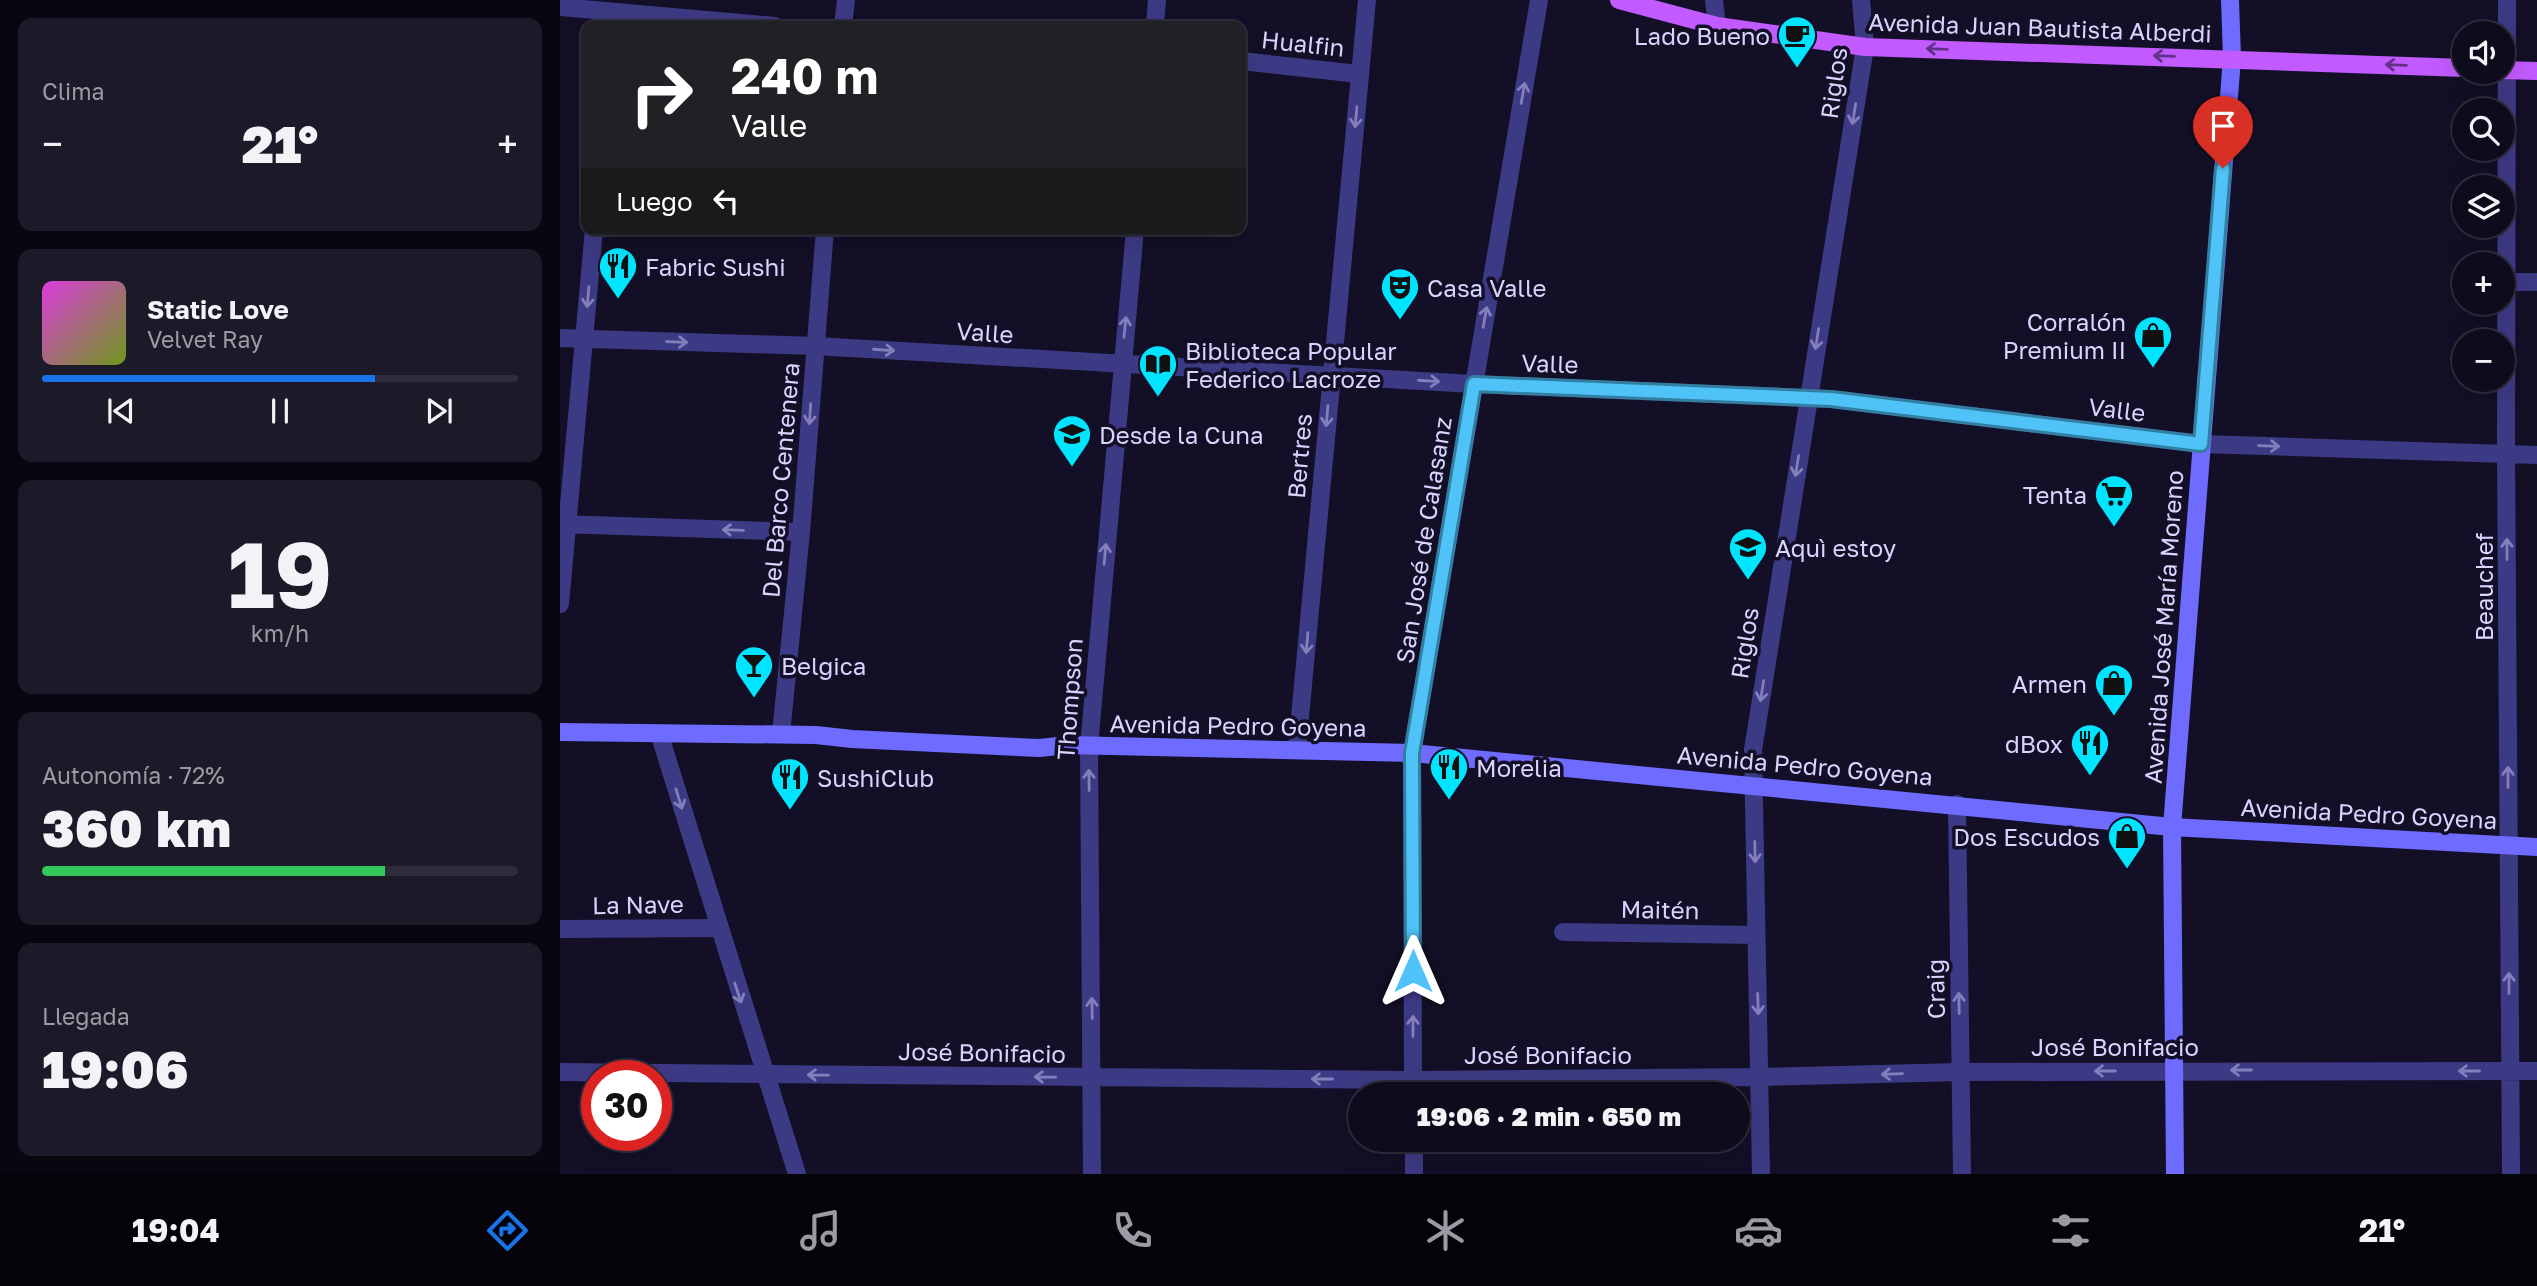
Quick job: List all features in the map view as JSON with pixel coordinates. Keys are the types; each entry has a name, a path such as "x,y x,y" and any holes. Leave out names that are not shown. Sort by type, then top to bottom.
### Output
{"main road":[{"name":"Avenida Juan Bautista Alberdi","path":"1619,0 1717,26 1865,47 2452,67"},
{"name":"Avenida José María Moreno","path":"2175,1174 2172,827 2232,58 2230,0"},
{"path":"2515,70 2537,71"},
{"name":"Avenida Pedro Goyena","path":"560,732 816,735 865,729 1040,738 1068,746 1088,747 1412,753 1754,784 2172,827 2537,847"}],"street":[{"path":"844,21 846,0"},
{"path":"1155,21 1157,0"},
{"name":"Bertres","path":"1297,749 1367,0"},
{"name":"San José de Calasanz","path":"1413,1082 1412,753 1539,0"},
{"path":"1714,0 1717,26"},
{"name":"Riglos","path":"1761,1174 1753,750 1865,47 1861,0"},
{"name":"Beauchef","path":"2506,21 2507,0"},
{"path":"560,7 713,21"},
{"name":"Hualfin","path":"1246,62 1359,74"},
{"name":"Beauchef","path":"2505,84 2507,252"},
{"path":"560,604 564,524 593,235"},
{"name":"Del Barco Centenera","path":"781,734 801,532 825,235"},
{"name":"Thompson","path":"1092,1174 1088,747 1134,235"},
{"path":"2515,282 2537,282"},
{"name":"Beauchef","path":"2507,315 2511,1174"},
{"name":"Valle","path":"560,338 816,346 1474,384 1831,399 2201,444 2537,455"},
{"path":"564,524 801,532"},
{"path":"659,733 717,928 797,1174"},
{"name":"Craig","path":"1957,804 1962,1174"},
{"name":"La Nave","path":"560,929 717,928"},
{"name":"Maitén","path":"1563,932 1756,935"},
{"name":"José Bonifacio","path":"560,1072 1093,1077 1348,1085"},
{"name":"José Bonifacio","path":"1586,1082 1960,1072 2537,1072"},
{"path":"1414,1152 1414,1174"}],"place":[{"name":"Lado Bueno","path":"1797,69"},
{"name":"Fabric Sushi","path":"618,300"},
{"name":"Casa Valle","path":"1400,321"},
{"name":"Corralón Premium II","path":"2153,369"},
{"name":"Biblioteca Popular Federico Lacroze","path":"1158,398"},
{"name":"Desde la Cuna","path":"1072,468"},
{"name":"Tenta","path":"2114,528"},
{"name":"Aquì estoy","path":"1748,581"},
{"name":"Belgica","path":"754,699"},
{"name":"Armen","path":"2114,717"},
{"name":"dBox","path":"2090,777"},
{"name":"Morelia","path":"1449,801"},
{"name":"SushiClub","path":"790,811"},
{"name":"Dos Escudos","path":"2127,870"}],"route":[{"path":"1413,971 1412,753 1474,384 1831,399 2201,444 2223,168"}]}
